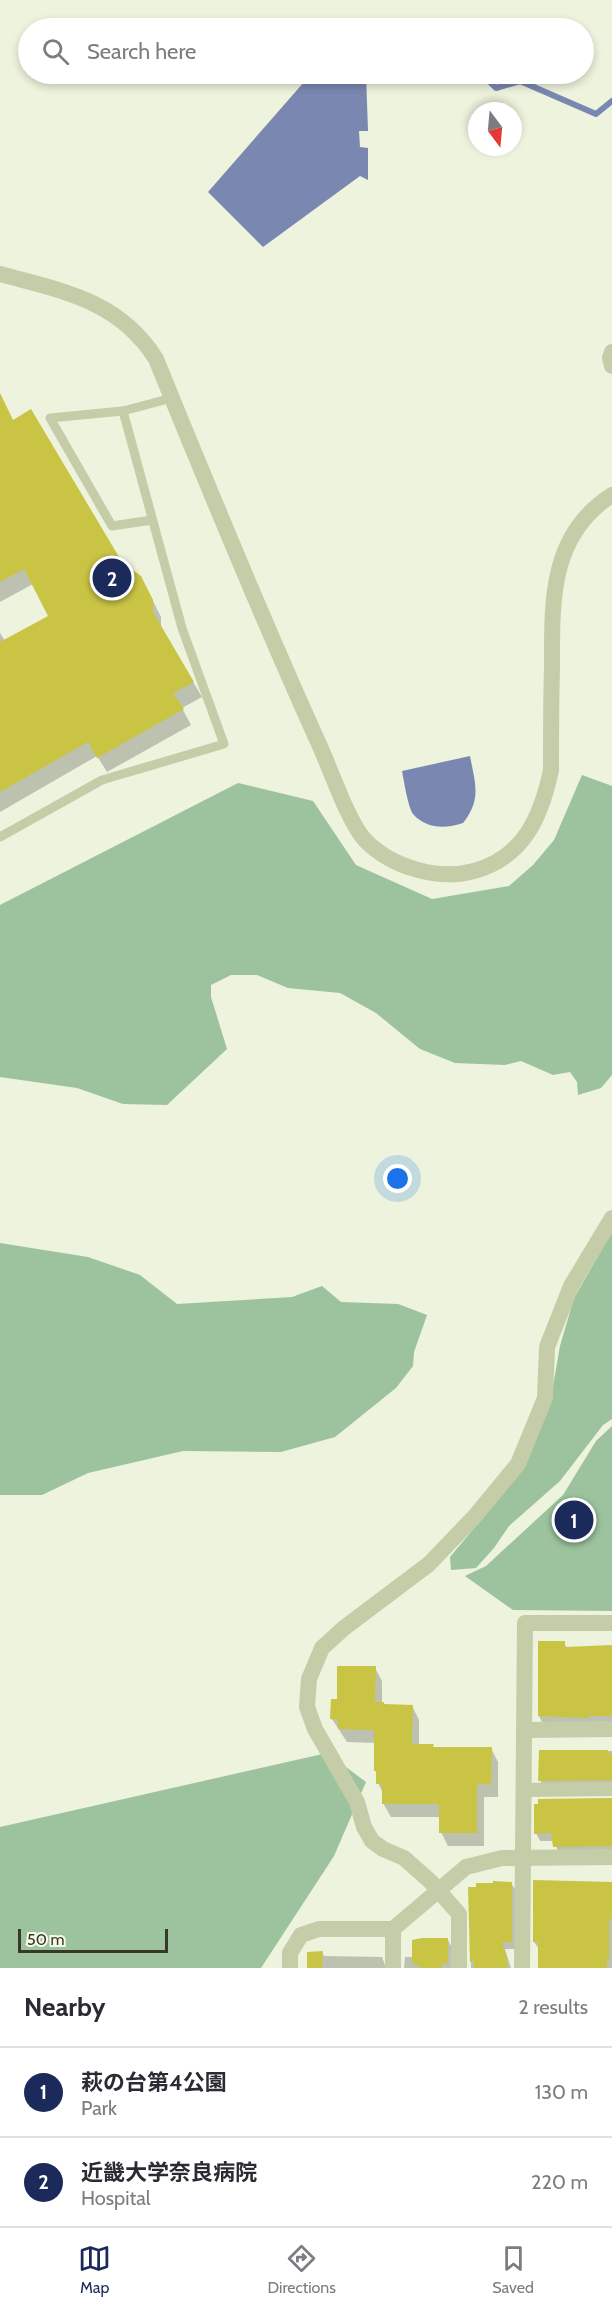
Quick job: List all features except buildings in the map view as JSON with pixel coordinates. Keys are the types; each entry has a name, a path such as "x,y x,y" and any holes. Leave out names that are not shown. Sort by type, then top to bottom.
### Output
{"street":[{"path":"0,274 69,292 101,306 120,317 146,342 156,359 346,807 365,839 392,860 436,873 462,874 489,867 513,851 537,818 551,770 552,609 555,579 566,547 578,527 598,504 612,495"},
{"path":"459,1968 459,1914 431,1882 404,1858 383,1849 372,1841 364,1827 357,1802 315,1729 308,1707 309,1679 322,1648 344,1628 429,1564 475,1516 518,1464 545,1398 547,1347 571,1286 612,1218"},
{"path":"522,1968 525,1623 612,1623"},
{"path":"525,1730 612,1729"},
{"path":"524,1790 612,1789"},
{"path":"290,1968 290,1953 301,1935 319,1929 393,1929 466,1867 502,1858 612,1857"},
{"path":"393,1929 393,1968"}],"lane":[{"path":"152,520 112,526 50,418 123,411 172,399"},
{"path":"0,837 102,780 224,744 182,628 123,411"}],"green space":[{"path":"582,775 612,786 612,1075 601,1088 578,1095 577,1082 570,1072 553,1075 521,1061 505,1065 455,1063 420,1049 376,1013 340,993 288,988 257,975 231,975 211,985 211,997 227,1049 167,1105 123,1104 77,1088 0,1077 0,905 238,783 313,801 356,865 432,899 509,886 533,865 554,840"},
{"path":"612,1232 612,1419 603,1425 560,1481 509,1526 476,1568 451,1570 450,1557 506,1490 551,1398 560,1346 574,1298"},
{"path":"0,1243 88,1257 140,1275 177,1304 292,1297 322,1286 341,1302 398,1304 427,1315 414,1352 413,1366 396,1388 335,1437 281,1452 183,1451 88,1473 42,1495 0,1495"},
{"path":"612,1426 612,1611 513,1610 465,1576 486,1566 563,1495 596,1441"},
{"path":"327,1753 366,1782 334,1856 261,1968 0,1968 0,1827"}],"water":[{"path":"302,84 366,84 368,131 359,131 360,147 368,148 368,180 360,176 263,247 208,192"},
{"path":"470,756 475,798 463,823 437,826 418,819 409,806 402,771"}],"waterway":[{"path":"492,84 496,88 510,84"},
{"path":"527,84 596,114 612,101"}],"place":[{"name":"近畿大学奈良病院","path":"112,578"},
{"name":"萩の台第4公園","path":"574,1520"}]}
